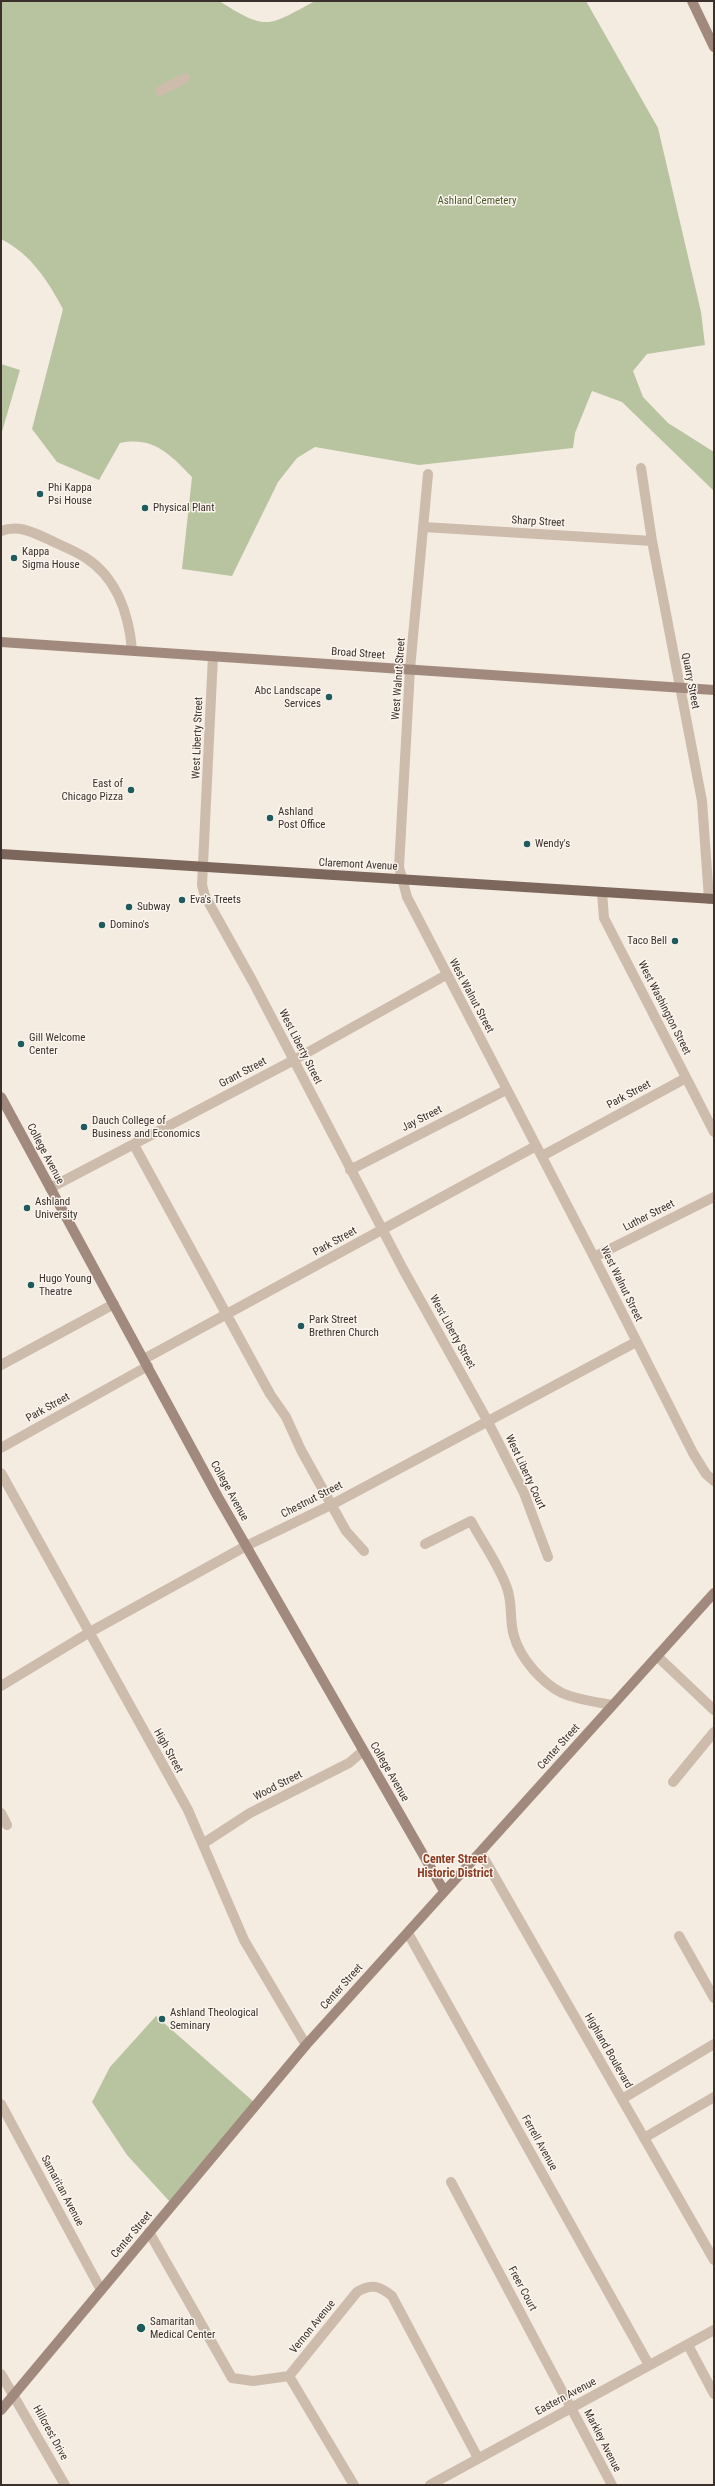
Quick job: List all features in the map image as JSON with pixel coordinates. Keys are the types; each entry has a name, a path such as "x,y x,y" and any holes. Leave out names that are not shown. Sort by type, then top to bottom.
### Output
{"main road":[{"name":"Claremont Avenue","path":"1,854 712,899"}],"street":[{"path":"692,1 714,46"},
{"path":"160,91 184,78"},
{"name":"Quarry Street","path":"641,468 652,541 702,801 712,899"},
{"name":"West Walnut Street","path":"428,474 410,669 400,867 407,897 446,975 594,1257 693,1453 706,1474 714,1481"},
{"name":"Sharp Street","path":"424,527 652,541"},
{"path":"1,531 18,528 32,532 86,558 101,570 117,592 124,608 130,628 132,650"},
{"name":"Broad Street","path":"1,642 714,690"},
{"name":"West Liberty Street","path":"213,656 202,885 205,896 294,1060 382,1230 488,1420"},
{"name":"West Washington Street","path":"602,892 604,918 714,1132"},
{"name":"Grant Street","path":"50,1188 294,1060 446,975"},
{"name":"Park Street","path":"542,1156 686,1078"},
{"name":"Jay Street","path":"350,1170 506,1090"},
{"name":"College Avenue","path":"1,1097 246,1546 444,1891"},
{"path":"134,1145 270,1394 286,1417 301,1450 333,1504 350,1538 364,1552"},
{"name":"Park Street","path":"1,1448 226,1315 536,1146"},
{"name":"Luther Street","path":"594,1257 714,1197"},
{"path":"1,1364 114,1304"},
{"name":"Chestnut Street","path":"1,1686 90,1632 246,1546 333,1504 636,1342"},
{"name":"West Liberty Court","path":"488,1420 524,1493 548,1557"},
{"name":"High Street","path":"1,1473 90,1632 204,1843 244,1940 306,2045"},
{"path":"425,1544 471,1521 507,1587 511,1604 511,1624 522,1654 537,1672 562,1692 590,1701 613,1705"},
{"name":"Center Street","path":"1,2410 306,2045 714,1593"},
{"path":"657,1656 714,1710"},
{"path":"673,1782 714,1732"},
{"name":"Wood Street","path":"204,1843 250,1813 349,1763 363,1751"},
{"path":"1,1813 7,1825"},
{"name":"Highland Boulevard","path":"481,1852 714,2260"},
{"name":"Ferrell Avenue","path":"408,1933 649,2365"},
{"path":"679,1936 714,1998"},
{"path":"622,2099 714,2044"},
{"path":"644,2138 714,2097"},
{"name":"Samaritan Avenue","path":"1,2104 101,2290"},
{"name":"Freer Court","path":"451,2182 572,2407"},
{"path":"150,2232 232,2378 253,2381 289,2376 354,2485"},
{"name":"Vernon Avenue","path":"289,2376 357,2292 371,2286 381,2288 392,2296 478,2458"},
{"name":"Eastern Avenue","path":"430,2485 714,2330"},
{"path":"688,2345 714,2394"},
{"name":"Hillcrest Drive","path":"1,2374 14,2393 65,2485"},
{"name":"Markley Avenue","path":"572,2407 612,2485"}],"green space":[{"name":"Ashland Cemetery","path":"1,1 219,1 248,17 258,21 267,22 286,16 315,1 586,1 658,128 701,312 705,345 647,354 633,371 643,397 668,423 714,452 714,491 622,402 592,391 575,433 573,448 419,465 315,447 297,458 278,482 232,576 182,569 192,477 176,461 160,449 142,442 120,443 99,480 57,462 32,429 63,309 38,269 21,252 1,239"},
{"path":"1,364 20,370 1,435"},
{"path":"156,2016 254,2102 171,2203 127,2155 92,2102 110,2067"}],"place":[{"name":"Phi Kappa Psi House","path":"40,494"},
{"name":"Physical Plant","path":"145,508"},
{"name":"Kappa Sigma House","path":"14,558"},
{"name":"Abc Landscape Services","path":"329,697"},
{"name":"East of Chicago Pizza","path":"131,790"},
{"name":"Ashland Post Office","path":"270,818"},
{"name":"Wendy's","path":"527,844"},
{"name":"Eva's Treets","path":"182,900"},
{"name":"Subway","path":"129,907"},
{"name":"Domino's","path":"102,925"},
{"name":"Taco Bell","path":"675,941"},
{"name":"Gill Welcome Center","path":"21,1044"},
{"name":"Dauch College of Business and Economics","path":"84,1127"},
{"name":"Ashland University","path":"27,1208"},
{"name":"Hugo Young Theatre","path":"31,1285"},
{"name":"Park Street Brethren Church","path":"301,1326"},
{"name":"Ashland Theological Seminary","path":"162,2019"},
{"name":"Samaritan Medical Center","path":"141,2328"}],"district":[{"name":"Center Street Historic District","path":"455,1867"}]}
